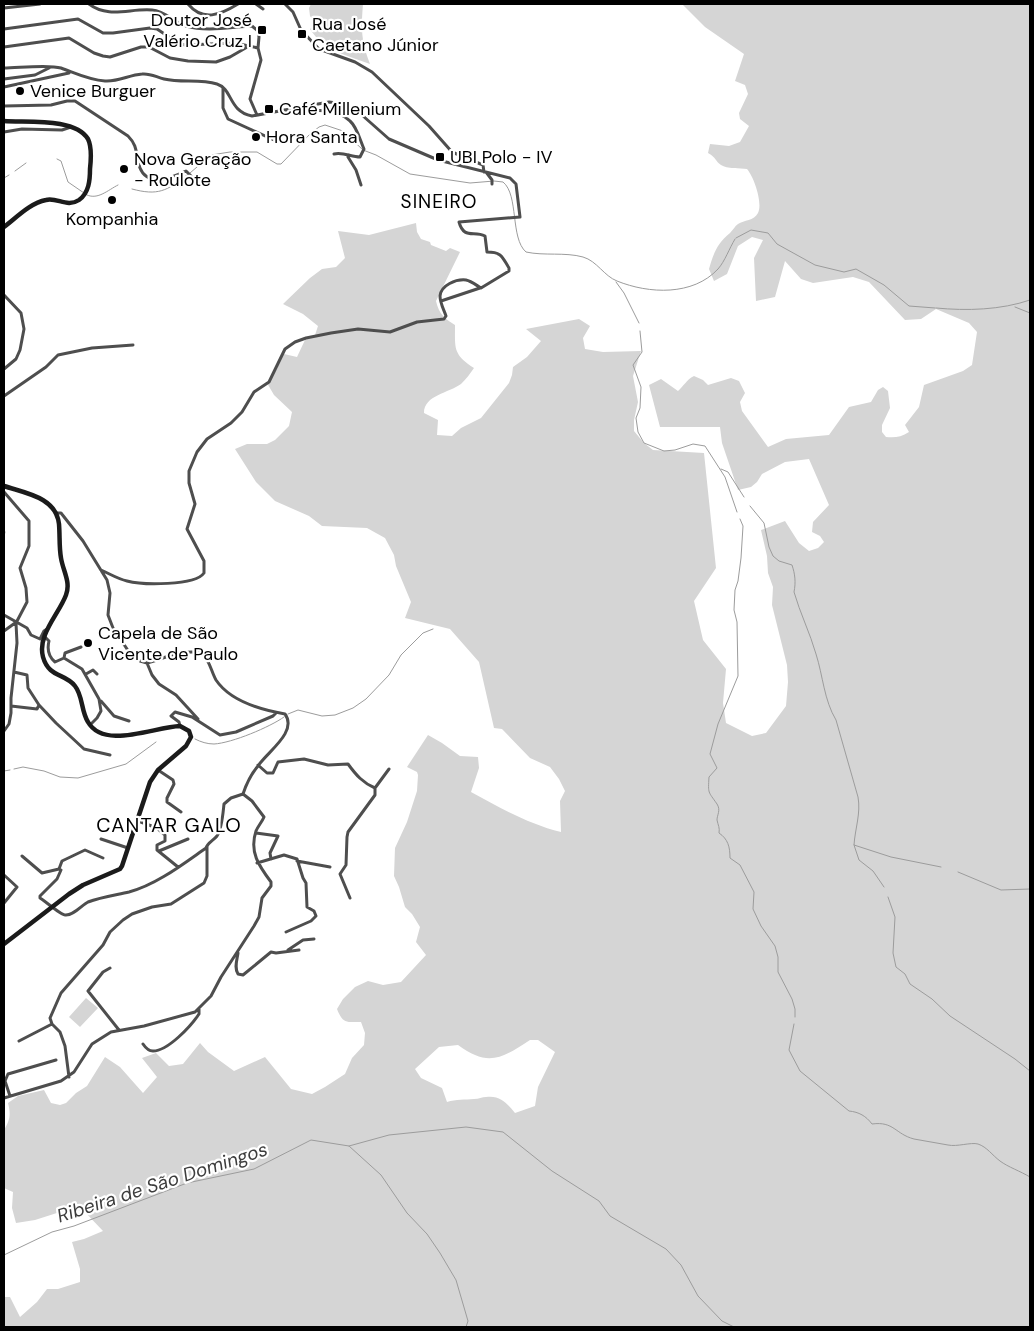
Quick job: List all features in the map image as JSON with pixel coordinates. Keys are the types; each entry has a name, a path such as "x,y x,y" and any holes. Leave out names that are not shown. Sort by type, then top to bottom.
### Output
{"street":[{"path":"4,8 40,4"},
{"path":"89,4 108,13 160,11 177,23 187,27 203,29 252,26 258,31 258,48 261,60 250,99 257,115"},
{"path":"188,4 194,11 209,15 224,12 238,4"},
{"path":"256,4 264,9"},
{"path":"285,4 293,12 301,30 319,49 355,62 372,72 429,126 446,146 459,156 483,165 485,172 492,182"},
{"path":"4,29 78,19 103,33 150,28 185,45 235,43 258,48"},
{"path":"4,48 68,38 103,56 110,57 141,47 149,47 170,58 216,62 230,57 249,46"},
{"path":"4,79 34,75 50,67"},
{"path":"4,68 61,68 69,72 114,81 142,74 150,74 164,79 211,83 220,85 238,111 244,114 257,115 329,102 345,104 354,108 389,139 438,160 510,178 516,184 520,217 459,222 462,231 468,234 482,234 485,236 487,252 497,252 509,268 509,271 481,288 441,301"},
{"path":"4,87 69,72"},
{"path":"223,88 223,108 228,119 274,140"},
{"path":"4,106 51,105 76,101 128,136 135,143 140,168 147,177 154,179 169,178 186,170 191,176"},
{"path":"284,110 289,113 318,110 331,111 343,116 354,125 364,151 360,157 341,153 334,154"},
{"path":"4,121 54,123 72,127 80,131 87,138 90,146 89,186 82,198 68,204 50,199 42,201 4,227"},
{"path":"4,132 22,129 62,130 72,127"},
{"path":"349,155 348,157 356,170 361,185"},
{"path":"101,570 130,582 182,583 202,577 204,574 204,561 187,528 195,504 188,483 189,471 197,452 207,438 231,423 242,412 254,392 269,382 285,349 295,342 306,338 330,333 358,329 390,332 417,322 445,317 441,301 442,290 448,284 467,280 481,288"},
{"path":"4,295 21,313 24,328 20,350 16,359 4,369"},
{"path":"4,396 46,367 58,355 92,348 134,345"},
{"path":"4,486 46,502 56,513 59,523 61,560 68,587 49,627 42,649 48,667 52,672 74,685 79,692 85,715 90,725 99,733 117,736 180,726"},
{"path":"4,492 29,522 29,546 20,568 26,588 27,602 16,623 4,631"},
{"path":"56,513 61,513 68,521 101,570 109,587 109,620 131,655 146,663 183,652 202,653 209,662 217,681 234,697 276,713 285,714 288,718 288,729 275,747 258,765 243,794 231,798 224,804 223,816 216,836 207,844 206,848 169,874 130,892 91,901 70,914 65,915 52,907 48,902 42,900 40,896 61,874 59,868 62,861 85,850 103,858"},
{"path":"4,615 27,628 31,635 40,639 44,631 49,627"},
{"path":"4,731 9,724 11,706 10,698 17,643 16,623"},
{"path":"45,637 49,641 47,647 52,660 55,662 64,658 65,653 80,647"},
{"path":"64,658 76,664 86,674 99,699 114,716 128,721"},
{"path":"146,663 159,684 176,695 201,722"},
{"path":"86,674 93,670 97,674"},
{"path":"14,672 28,675 28,688 39,705 84,750 110,755"},
{"path":"4,697 10,698"},
{"path":"90,725 101,711 99,699"},
{"path":"11,706 37,709 39,705"},
{"path":"4,944 83,885 120,869 129,848 150,782 158,770 186,746 191,737 189,731 180,726 179,722 171,716 175,712 192,717 220,735 228,735 267,719 276,713"},
{"path":"258,765 267,773 273,773 278,762 297,758 328,764 348,764 358,777 375,788"},
{"path":"350,898 340,874 346,865 347,837 354,823 375,795 375,788 389,769"},
{"path":"158,770 173,780 174,784 167,802 181,812"},
{"path":"4,1098 61,1082 68,1077 92,1044 106,1034 192,1014 211,996 258,920 262,898 271,882 257,863 254,847 256,833 264,817 252,800 243,794"},
{"path":"138,821 157,828 165,835 165,841 157,845 158,852 178,867"},
{"path":"256,833 278,836 270,853 271,859"},
{"path":"101,839 129,848"},
{"path":"158,852 188,839"},
{"path":"68,1077 65,1046 60,1032 52,1024 50,1018 61,992 103,945 110,932 123,920 152,906 171,904 204,883 207,868 207,844"},
{"path":"22,856 42,873 59,868"},
{"path":"257,863 284,856 297,859 297,861 330,867"},
{"path":"286,932 311,921 316,916 314,911 307,907 306,882 302,878 297,861"},
{"path":"4,875 17,887 4,903"},
{"path":"287,951 303,940 314,939"},
{"path":"238,952 237,972 243,975 272,952 299,950"},
{"path":"110,968 103,972 88,992 119,1030"},
{"path":"143,1044 147,1049 153,1051 169,1044 194,1021 199,1014 199,1009"},
{"path":"19,1041 52,1024"},
{"path":"10,1096 5,1081 8,1074 56,1060"}],"shaded area":[{"path":"311,4 363,4 362,35 370,64 329,47 315,36 310,29 316,25 310,16 309,8"},
{"path":"682,4 1030,4 1030,1327 4,1327 4,1297 10,1297 20,1317 37,1302 47,1289 58,1289 80,1282 80,1269 72,1242 103,1231 83,1210 60,1212 35,1220 16,1223 12,1208 13,1192 4,1188 4,1130 9,1117 8,1103 18,1096 44,1090 51,1103 60,1105 66,1103 87,1086 105,1057 120,1067 143,1093 157,1077 142,1058 156,1053 169,1066 183,1064 200,1043 208,1052 234,1071 265,1057 291,1089 312,1094 345,1074 352,1058 364,1045 365,1033 361,1022 348,1022 341,1017 337,1009 343,999 355,987 368,981 383,985 401,982 426,955 416,942 420,927 405,907 394,876 395,848 407,822 417,791 417,772 407,767 428,735 460,756 478,757 479,768 471,792 526,820 561,832 560,801 565,791 559,779 550,767 530,758 502,729 494,728 479,662 450,629 405,618 411,602 396,566 394,555 385,538 367,528 322,526 309,516 275,501 256,482 235,449 247,444 267,444 275,440 289,426 292,412 274,395 267,383 277,369 280,359 284,354 297,357 305,340 315,335 318,326 303,314 283,304 322,269 336,267 345,258 338,231 369,235 416,223 417,232 421,239 446,251 450,248 460,252 436,301 442,315 455,325 455,345 459,355 474,368 461,384 433,398 425,407 424,413 438,420 437,435 452,436 461,428 481,418 509,383 513,367 527,357 541,341 526,329 579,319 590,326 583,338 585,349 603,352 641,351 633,376 638,402 634,420 634,431 653,450 704,453 716,568 694,601 703,640 726,669 723,703 726,723 752,736 766,733 786,706 788,682 787,665 772,605 773,587 768,573 767,556 761,530 785,521 799,543 809,551 818,548 824,542 820,536 812,532 813,522 829,505 809,459 785,462 762,474 751,487 738,490 722,443 720,427 660,427 649,385 661,379 678,391 694,376 703,380 708,385 731,378 739,381 745,393 740,402 742,411 768,447 786,439 829,435 849,407 871,402 878,390 883,387 888,391 890,408 882,425 882,432 886,437 903,435 909,432 905,425 919,407 924,385 963,371 972,365 977,332 969,323 936,309 921,319 905,320 869,282 853,277 813,283 801,279 785,261 775,297 756,301 754,258 763,240 752,237 738,246 727,274 714,281 709,269 716,249 737,225 756,216 759,209 759,197 747,169 730,168 719,164 708,153 710,144 729,146 740,142 749,126 740,119 739,113 748,94 745,85 735,81 744,54 705,27","holes":["530,1040 538,1040 555,1052 538,1087 535,1106 515,1113 506,1103 495,1097 447,1102 442,1088 421,1078 415,1069 439,1047 458,1045 478,1056 494,1058 511,1052"]},
{"path":"86,998 98,1008 80,1027 69,1017"}],"waterway":[{"path":"190,173 211,155 230,152 257,152 277,164 281,164 310,134 325,125 343,131 363,150 410,174 470,183 503,182 511,196 518,237 521,246 526,252 583,257 612,279 630,285 656,290 670,290 696,284 708,278 718,269 735,239"},
{"path":"57,159 61,161 68,182 84,193"},
{"path":"15,171 26,163"},
{"path":"4,178 9,175"},
{"path":"132,189 149,192 162,191 187,175"},
{"path":"87,195 99,195 118,185"},
{"path":"736,238 751,230 768,233 777,244 815,265 844,272 856,269 884,285 909,306 935,308"},
{"path":"616,282 624,293 639,323"},
{"path":"936,308 984,309 1030,300"},
{"path":"1015,307 1030,313"},
{"path":"640,331 642,352 633,365 641,387 640,408 636,418 638,432 644,443 664,451 675,450 693,444 705,446 725,477 737,512"},
{"path":"721,469 728,472 744,497"},
{"path":"750,506 764,523 773,556 779,561 792,565 793,568 794,592 814,646 826,696 836,720 858,797 854,845 891,857 941,867"},
{"path":"740,519 743,526 741,558 735,590 734,610 737,622 738,676 718,724 710,754 717,768 709,777 709,790 719,808 717,820 719,833 728,844 730,858 740,865 754,892 753,909 761,926 775,946 778,957 778,972 792,999 795,1017"},
{"path":"4,536 5,532"},
{"path":"288,714 298,710 322,716 335,715 353,708 366,699 389,675 401,655 423,633 433,629"},
{"path":"195,739 211,744 231,741 260,730 284,717"},
{"path":"14,769 23,767 44,771 60,777 78,778 126,764 156,742"},
{"path":"4,771 10,770"},
{"path":"854,845 859,860 873,871 884,887"},
{"path":"958,872 1001,890 1030,889"},
{"path":"888,897 895,917 893,953 896,967 905,974 910,984 932,999 950,1016 1030,1071"},
{"path":"794,1024 789,1050 800,1071 849,1111 862,1115 872,1124 885,1124 914,1139 952,1145 981,1145 1003,1163 1030,1177"},
{"path":"349,1146 389,1135 466,1127 503,1132 552,1171 599,1201 610,1216 666,1249 681,1265 698,1296 722,1321 734,1327"},
{"name":"Ribeira de São Domingos","path":"4,1255 52,1232 74,1226 187,1183 254,1169 311,1140 349,1146 381,1175 407,1213 427,1234 456,1280 468,1321 466,1327"}],"place":[{"name":"Doutor José Valério Cruz I","path":"262,30"},
{"name":"Rua José Caetano Júnior","path":"302,34"},
{"name":"Venice Burguer","path":"20,91"},
{"name":"Café Millenium","path":"269,109"},
{"name":"Hora Santa","path":"256,137"},
{"name":"UBI Polo - IV","path":"440,157"},
{"name":"Nova Geração - Roulote","path":"124,169"},
{"name":"Kompanhia","path":"112,200"},
{"name":"Capela de São Vicente de Paulo","path":"88,643"}],"district":[{"name":"SINEIRO","path":"439,201"},
{"name":"CANTAR GALO","path":"169,825"}]}
